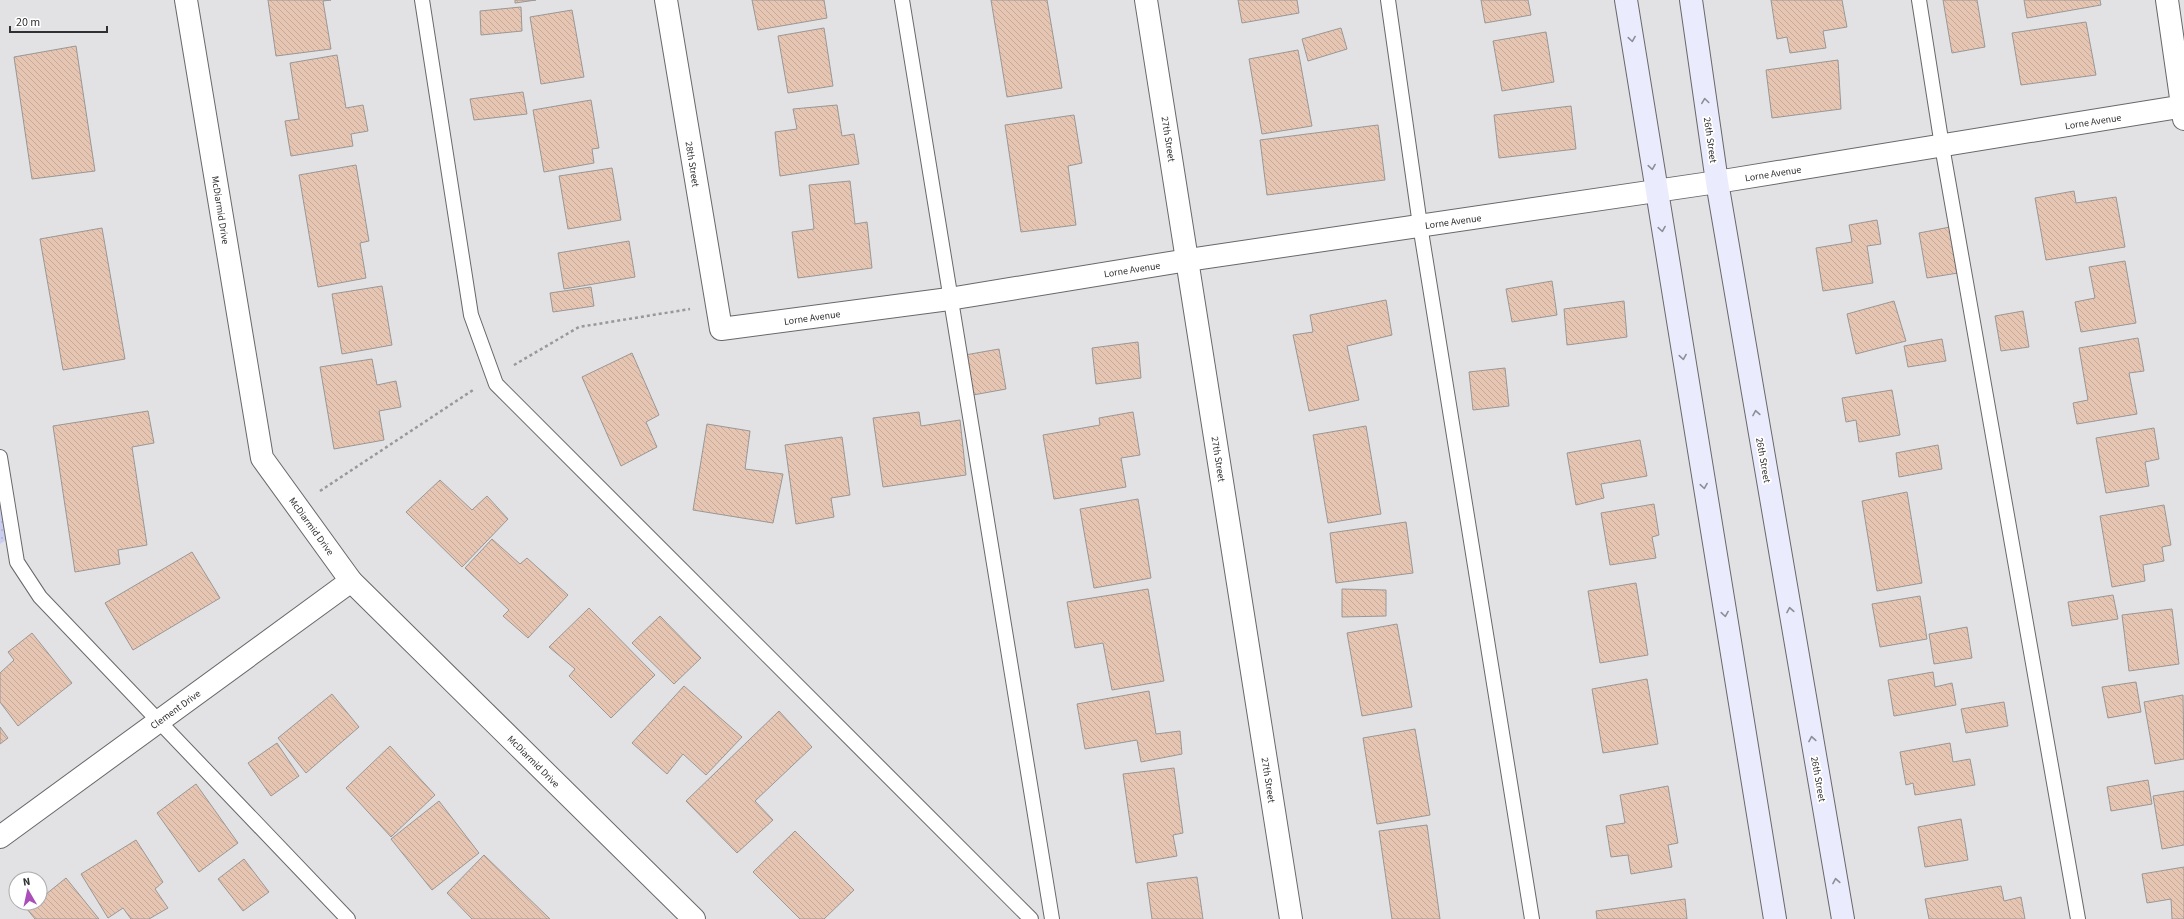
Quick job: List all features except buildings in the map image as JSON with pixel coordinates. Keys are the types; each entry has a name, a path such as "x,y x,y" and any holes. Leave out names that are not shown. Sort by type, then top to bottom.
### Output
{"street":[{"name":"McDiarmid Drive","path":"186,0 262,458 351,581 694,919"},
{"name":"28th Street","path":"666,0 720,329"},
{"name":"27th Street","path":"1146,0 1291,919"},
{"path":"1626,0 1775,919"},
{"name":"26th Street","path":"1690,0 1717,182 1843,919"},
{"path":"2167,0 2183,111"},
{"name":"Lorne Avenue","path":"720,329 949,299 1188,260 1717,182 1942,146 2183,111"},
{"name":"Clement Drive","path":"0,837 351,581"}],"lane":[{"path":"422,0 471,315 496,384 1030,919"},
{"path":"902,0 949,299 1052,919"},
{"path":"1388,0 1420,225 1532,919"},
{"path":"1919,0 1942,146 2078,919"},
{"path":"0,457 17,562 40,598 159,720 348,919"}],"shaded area":[{"path":"0,478 11,537 0,544"}]}
